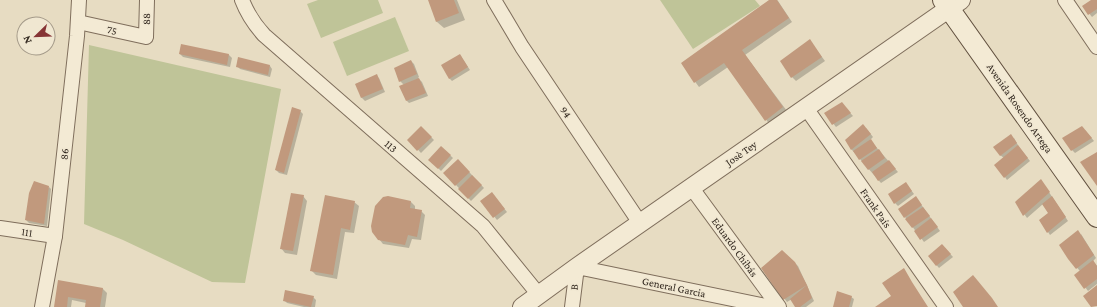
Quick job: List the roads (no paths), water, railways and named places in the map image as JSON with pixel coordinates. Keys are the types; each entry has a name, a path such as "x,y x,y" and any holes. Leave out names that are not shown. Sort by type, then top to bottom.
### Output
{"main road":[{"name":"Avenida Rosendo Artega","path":"951,3 1097,217"}],"street":[{"name":"86","path":"42,307 55,236 78,22 79,0"},
{"name":"88","path":"146,37 147,0"},
{"name":"113","path":"242,0 254,24 264,35 483,226 539,295"},
{"name":"94","path":"494,0 522,47 640,223"},
{"path":"1065,0 1097,47"},
{"name":"Josè Tey","path":"522,307 691,187 806,108 951,3"},
{"name":"75","path":"78,22 146,37"},
{"name":"Frank País","path":"806,108 946,307"},
{"name":"Eduardo Chibás","path":"691,187 779,307"},
{"name":"111","path":"0,228 55,236"},
{"name":"B","path":"572,307 577,267"},
{"name":"General Garcia","path":"577,267 770,307"}]}
